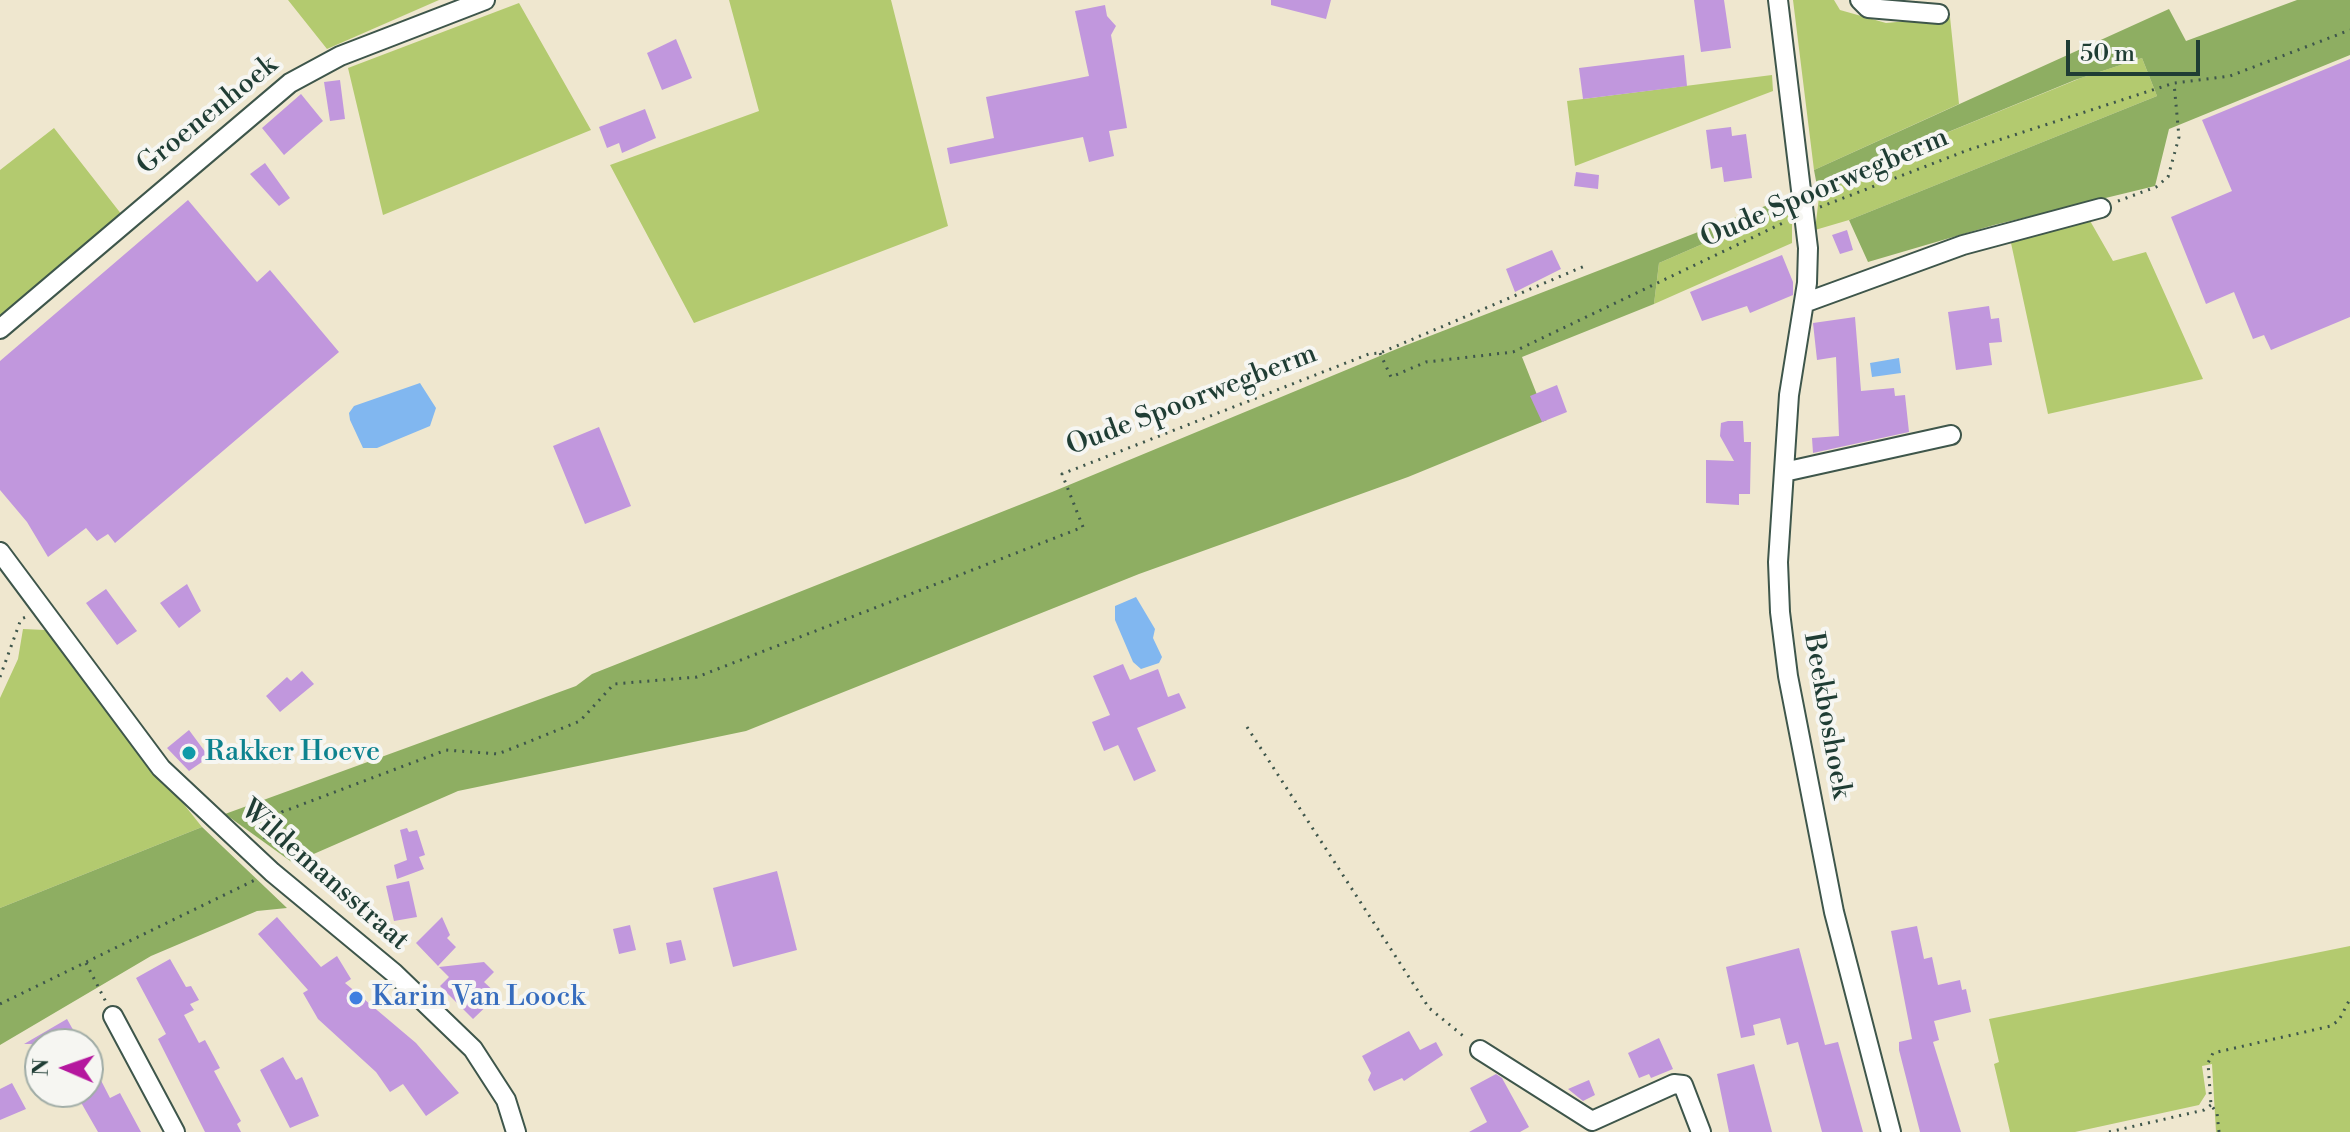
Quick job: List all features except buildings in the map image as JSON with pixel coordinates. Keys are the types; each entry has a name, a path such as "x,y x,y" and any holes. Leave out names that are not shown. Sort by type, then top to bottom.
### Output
{"street":[{"name":"Groenenhoek","path":"0,329 290,83 340,56 485,0"},
{"name":"Beekboshoek","path":"1778,0 1808,248 1804,303 1790,383 1778,562 1788,676 1834,912 1891,1132"},
{"path":"1860,0 1868,8 1939,14"},
{"path":"1804,303 1963,245 2101,208"},
{"path":"1784,472 1951,435"},
{"name":"Wildemansstraat","path":"0,552 161,768 272,872 394,973 473,1049 506,1100 516,1132"},
{"path":"113,1016 175,1132"},
{"path":"1480,1050 1592,1121 1674,1084 1683,1085 1701,1132"}],"path":[{"name":"Oude Spoorwegberm","path":"272,872 264,837 282,812 446,750 498,754 580,721 614,684 697,677 1083,527 1062,474 1369,354 1380,353 1391,377 1426,362 1513,352 1805,212 1968,150 2174,83 2230,76 2350,30"},
{"path":"2101,208 2156,187 2168,177 2179,137 2174,83"},
{"path":"1380,353 1587,265"},
{"path":"0,677 21,619 44,611"},
{"path":"1247,727 1429,1008 1480,1050"},
{"path":"0,1004 272,872"},
{"path":"86,963 113,1016"},
{"path":"2219,1132 2217,1113 2211,1105 2208,1063 2213,1053 2331,1026 2339,1020 2350,999"},
{"path":"2109,1132 2204,1110 2211,1105"}],"green space":[{"path":"288,0 439,0 327,49"},
{"path":"729,0 891,0 948,226 694,323 610,165 759,111"},
{"path":"1793,0 1834,0 1840,10 1886,23 1950,17 1959,104 1814,170"},
{"path":"2297,0 2350,0 2350,55 2169,129 2155,186 1994,225 1868,262 1849,220 2157,96 2142,58 2075,80 1892,155 1819,197 1814,170 2169,9 2186,41"},
{"path":"519,3 591,130 383,215 348,68"},
{"path":"2142,58 2157,96 1849,220 1815,230 1819,197 1892,155 2081,78"},
{"path":"1772,75 1773,91 1575,166 1567,101"},
{"path":"54,128 122,215 0,317 0,170"},
{"path":"1791,196 1792,205 1659,263 1654,304 1522,357 1547,420 1408,477 1139,574 746,731 458,791 293,863 225,814 576,686 592,674 1052,492 1404,346"},
{"path":"1792,205 1792,243 1654,304 1659,263"},
{"path":"2089,219 2113,261 2146,252 2203,379 2048,414 2011,243"},
{"path":"23,629 45,630 202,827 0,908 0,698 18,659"},
{"path":"202,827 287,908 257,911 151,956 24,1028 0,1045 0,908"},
{"path":"2350,946 2350,1132 2216,1132 2212,1064 2202,1066 2206,1094 2199,1105 2075,1132 2010,1132 1994,1064 1999,1062 1989,1019"}],"water":[{"path":"1899,358 1901,373 1872,377 1870,363"},
{"path":"420,383 436,408 430,426 377,448 363,448 350,420 349,413 354,406"},
{"path":"1136,597 1155,629 1153,638 1162,657 1159,663 1141,669 1133,662 1115,620 1115,606"}],"place":[{"name":"Rakker Hoeve","path":"189,753"},
{"name":"Karin Van Loock","path":"356,998"}]}
